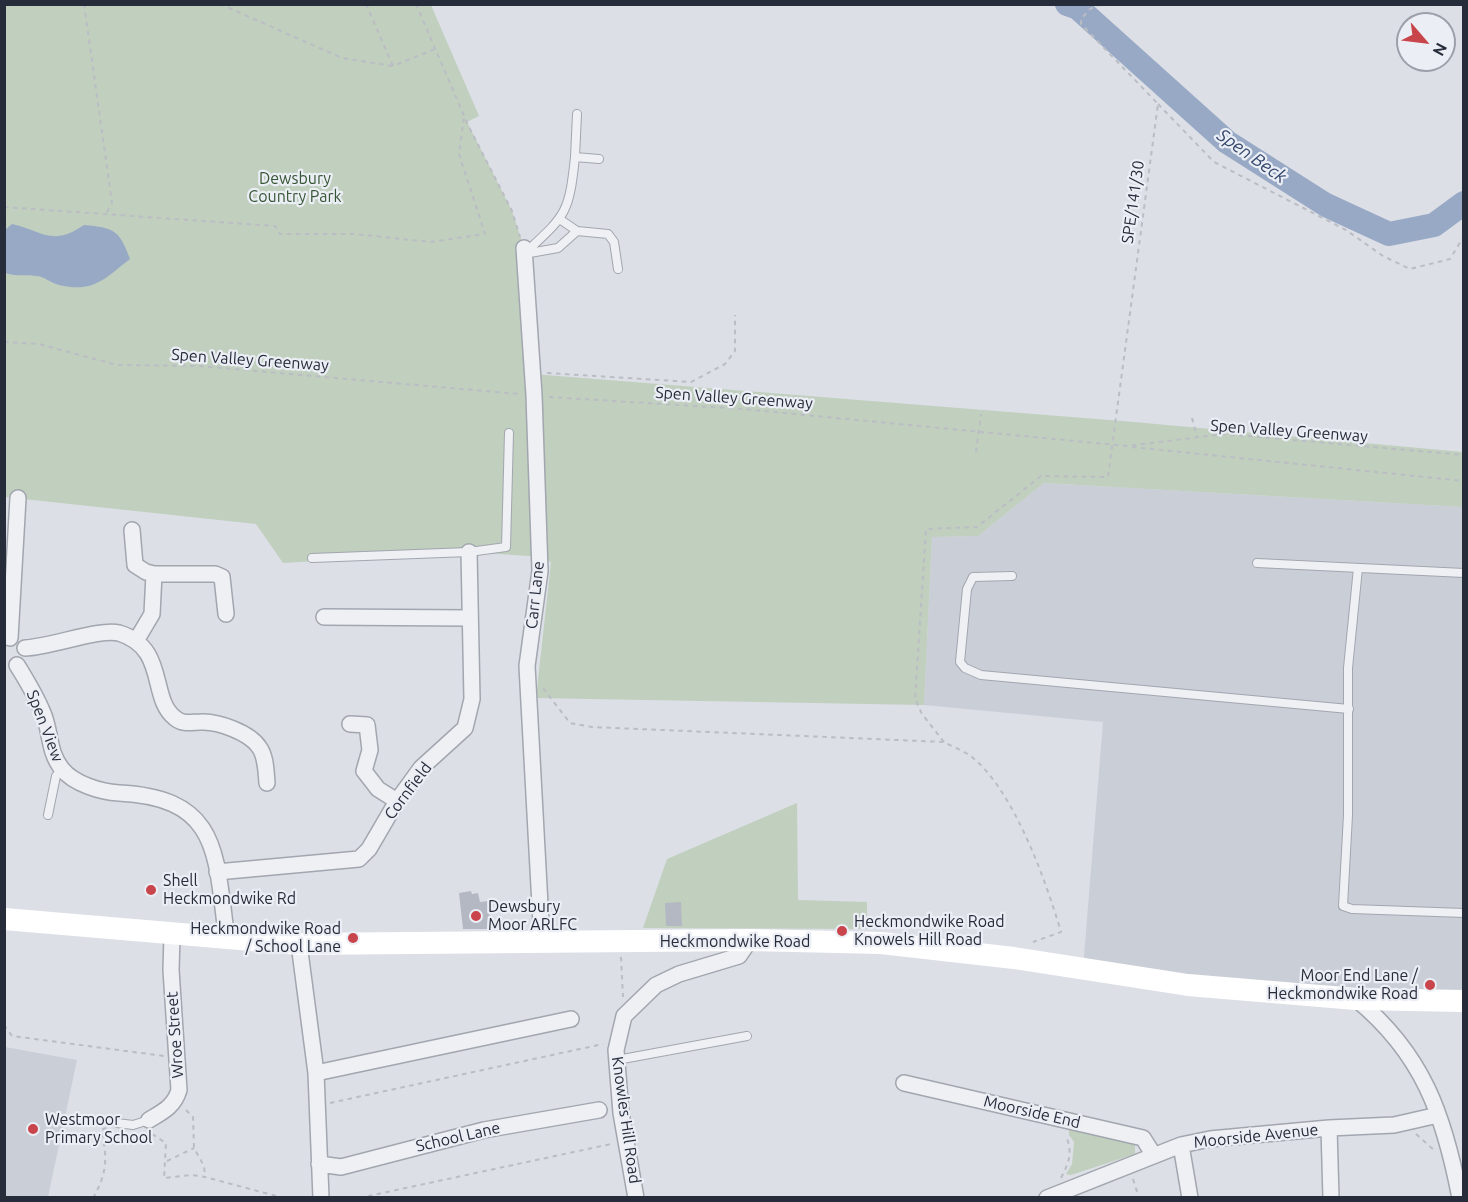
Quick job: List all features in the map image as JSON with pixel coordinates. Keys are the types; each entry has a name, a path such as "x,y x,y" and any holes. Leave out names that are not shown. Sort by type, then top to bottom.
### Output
{"main road":[{"name":"Heckmondwike Road","path":"4,919 299,944 750,940 881,943 1014,958 1188,986 1356,999 1464,1001"}],"street":[{"name":"Carr Lane","path":"524,251 534,395 540,572 527,666 542,942"},
{"path":"18,498 9,562 7,639 20,640 25,648 82,639 104,631 119,633 136,641 147,651 167,709 175,718 184,722 212,723 252,739 263,754 267,783"},
{"path":"132,530 135,565 146,572 222,576 226,614"},
{"name":"Cornfield","path":"218,872 358,859 369,849 397,801 421,768 465,728 472,699 469,552"},
{"path":"136,641 152,614 154,574"},
{"path":"324,617 470,618"},
{"name":"Spen View","path":"25,648 24,658 11,665 44,716 48,742 62,769 83,783 106,792 142,794 171,801 193,814 202,826 218,872 227,939"},
{"path":"350,724 367,725 370,750 364,771 378,789 397,801"},
{"name":"Wroe Street","path":"149,1120 176,1100 179,1090 171,970 172,935"},
{"path":"624,1016 656,985 678,974 739,956 750,940"},
{"path":"299,944 316,1073 321,1197"},
{"path":"1356,999 1382,1020 1420,1070 1438,1115 1452,1160 1460,1197"},
{"name":"Knowles Hill Road","path":"624,1016 617,1041 617,1060 621,1113 628,1141 636,1197"},
{"path":"316,1073 571,1019"},
{"name":"Moorside End","path":"904,1083 1143,1138 1153,1154"},
{"name":"School Lane","path":"319,1164 341,1167 484,1130 599,1110"},
{"name":"Moorside Avenue","path":"1047,1197 1181,1145 1210,1139 1329,1128 1394,1125 1438,1115"},
{"path":"1329,1128 1331,1197"},
{"path":"1181,1145 1190,1197"}],"lane":[{"path":"524,251 561,220 571,196 577,114"},
{"path":"575,157 599,159"},
{"path":"561,220 577,231 608,234 614,242 618,269"},
{"path":"524,251 558,248 577,231"},
{"path":"312,558 469,552 506,547 509,433"},
{"path":"1257,563 1464,573"},
{"path":"1358,568 1348,668 1343,906 1352,909 1464,912"},
{"path":"1012,576 973,578 967,589 960,662 965,668 981,675 1348,709"},
{"path":"48,815 56,776 62,769"},
{"path":"617,1060 747,1036"},
{"path":"117,1123 133,1125 149,1120"}],"path":[{"path":"84,4 112,203 106,214"},
{"path":"220,4 342,58 393,66 435,49"},
{"path":"366,4 393,66"},
{"path":"416,4 464,117 512,211 524,251"},
{"path":"1101,4 1090,9 1081,19 1080,24 1214,162 1346,230 1383,256 1410,269 1450,259 1464,236"},
{"name":"SPE/141/30","path":"944,742 922,714 915,699 926,529 977,527 1041,476 1108,477 1158,104"},
{"path":"4,207 275,226 280,234 355,234 430,242 485,234 459,154 464,117"},
{"path":"532,372 691,382 725,364 735,351 735,315"},
{"name":"Spen Valley Greenway","path":"4,342 39,344 117,365 200,366 582,401 743,409 1127,446 1224,434 1386,450 1464,455"},
{"path":"976,452 981,414"},
{"path":"1192,418 1197,437"},
{"path":"1127,446 1464,481"},
{"path":"1385,456 1386,450"},
{"path":"527,666 570,723 592,727 944,742 972,757 998,785 1015,817 1052,903 1061,932 1015,948 1014,958"},
{"path":"620,942 624,1016"},
{"path":"4,1025 12,1036 118,1052 178,1056"},
{"path":"318,1104 617,1041"},
{"path":"176,1100 193,1117 194,1148 204,1166 205,1177"},
{"path":"1062,1118 1071,1153 1069,1164 1060,1179 1062,1190"},
{"path":"149,1120 148,1126 153,1135 166,1143 164,1178 192,1175 205,1177 284,1197"},
{"path":"1409,1121 1414,1133 1444,1159 1452,1160"},
{"path":"93,1197 105,1178 105,1147 101,1130 117,1123"},
{"path":"359,1197 628,1141"},
{"path":"166,1161 194,1148"},
{"path":"1128,1165 1138,1197"}],"shaded area":[{"path":"1044,483 1463,507 1463,1001 1083,968 1103,722 924,705 932,537 978,536"},
{"name":"Westmoor Primary School","path":"5,1047 77,1060 48,1197 5,1197"}],"green space":[{"name":"Dewsbury Country Park","path":"4,5 431,5 479,116 467,122 512,211 524,248 533,374 1134,422 1463,452 1463,507 1044,483 978,536 932,537 924,705 536,698 551,562 529,556 469,552 283,563 256,524 5,497"},
{"path":"797,803 798,900 867,902 867,929 643,928 667,859"},
{"path":"1069,1130 1135,1142 1135,1154 1071,1175 1066,1174 1072,1164 1074,1142 1069,1135"}],"water":[{"path":"12,224 55,236 73,232 84,225 109,229 119,236 130,259 113,273 90,286 71,287 37,276 5,273 5,230"}],"building":[{"name":"Dewsbury Moor ARLFC","path":"471,891 472,894 478,893 480,902 488,901 491,929 463,929 459,893"},
{"path":"681,902 682,926 666,926 665,903"}],"waterway":[{"name":"Spen Beck","path":"1067,4 1078,8 1227,142 1326,205 1389,234 1434,225 1464,203"}],"place":[{"name":"Shell Heckmondwike Rd","path":"151,890"},
{"name":"Dewsbury Moor ARLFC","path":"476,916"},
{"name":"Heckmondwike Road Knowels Hill Road","path":"842,931"},
{"name":"Heckmondwike Road / School Lane","path":"353,938"},
{"name":"Moor End Lane / Heckmondwike Road","path":"1430,985"},
{"name":"Westmoor Primary School","path":"33,1129"}]}
